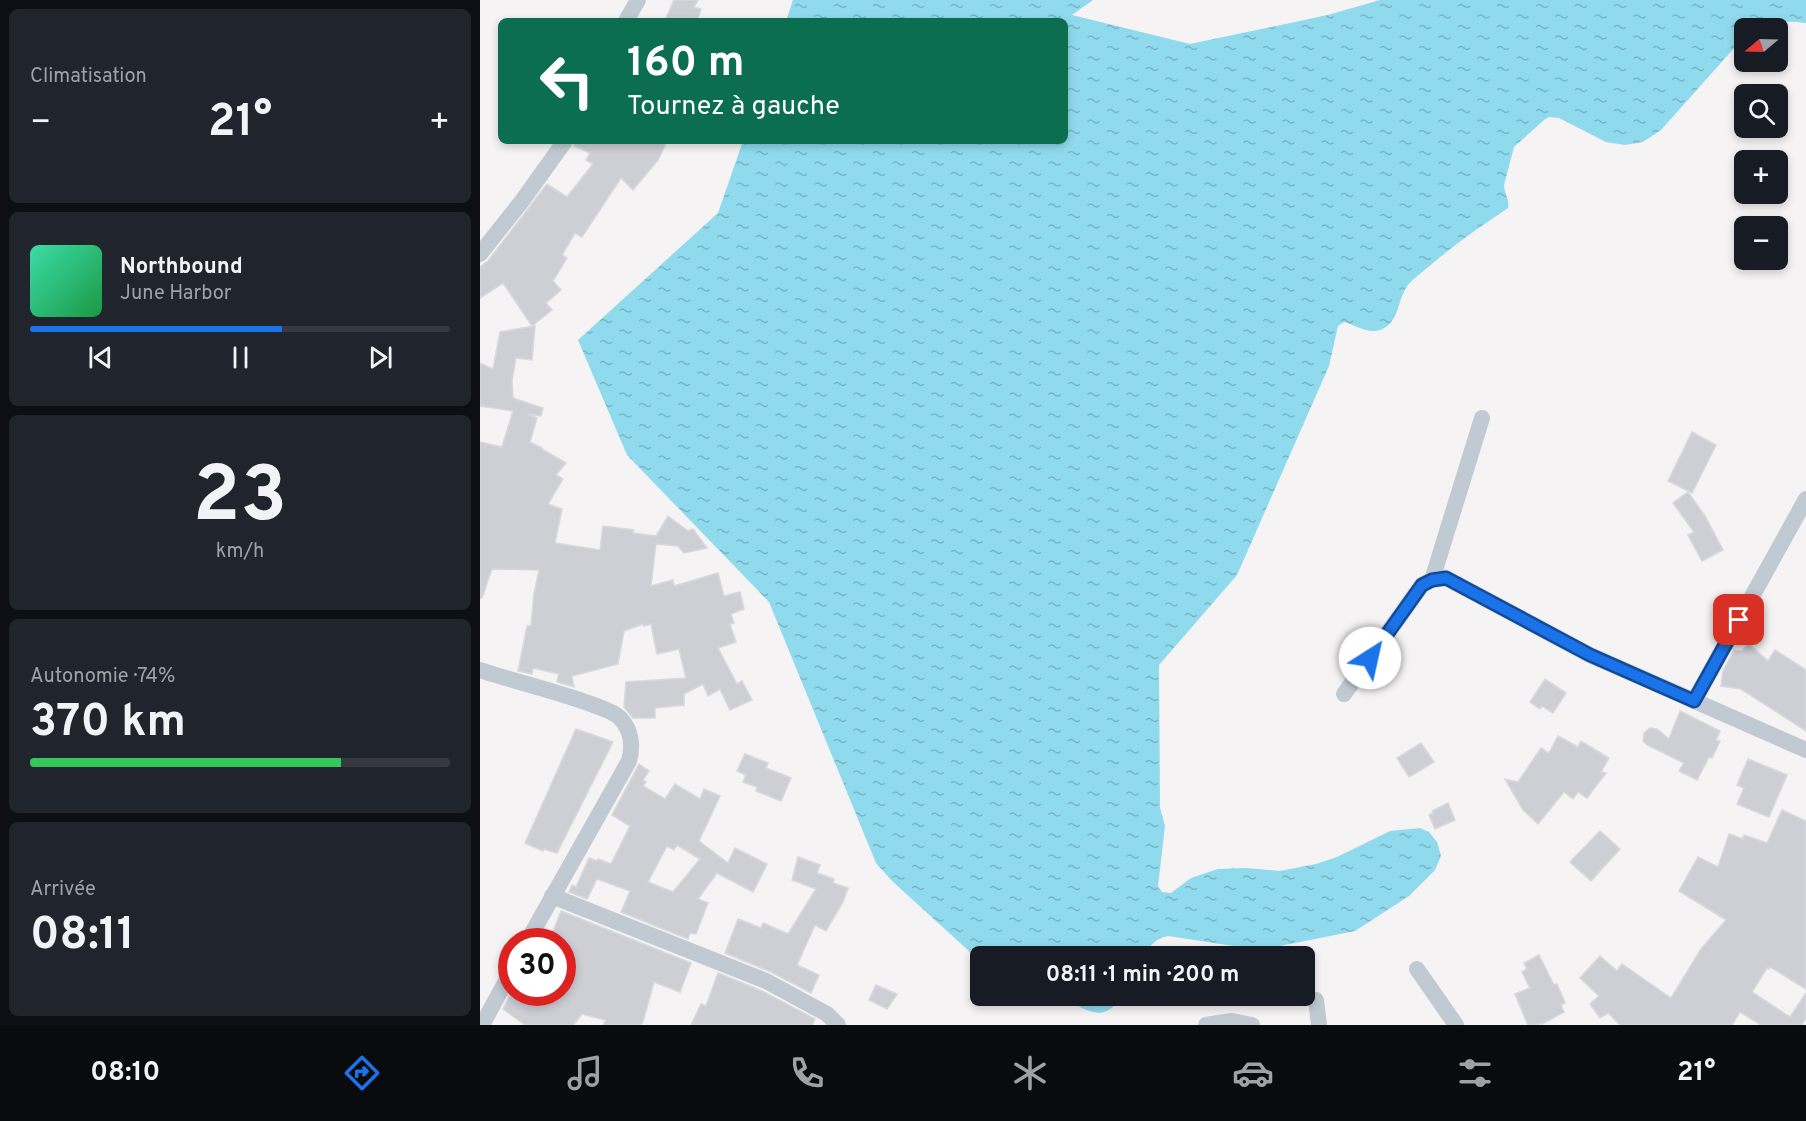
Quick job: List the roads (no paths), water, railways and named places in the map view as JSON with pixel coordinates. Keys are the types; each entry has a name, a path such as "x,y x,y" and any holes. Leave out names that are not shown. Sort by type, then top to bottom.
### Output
{"street":[{"path":"628,18 638,0"},
{"path":"480,254 563,144"},
{"path":"1432,580 1482,417"},
{"path":"1694,701 1806,498"},
{"path":"1344,694 1422,585 1432,580 1446,578 1590,655 1806,750"},
{"path":"480,670 560,693 608,710 620,717 631,740 632,752 628,761 534,928"},
{"path":"552,896 766,981 827,1014 838,1025"},
{"path":"1416,969 1456,1025"},
{"path":"482,1025 498,996"},
{"path":"1316,1000 1319,1025"},
{"path":"1206,1025 1232,1022 1252,1025"}],"water":[{"path":"793,0 1093,0 1072,15 1190,44 1328,15 1380,0 1806,0 1806,23 1788,22 1788,18 1734,18 1734,48 1661,130 1643,142 1625,145 1606,142 1559,118 1549,117 1544,120 1514,147 1504,185 1508,208 1460,241 1411,282 1404,291 1395,316 1386,327 1375,331 1344,322 1338,326 1329,366 1237,575 1159,665 1160,808 1165,826 1158,886 1162,892 1171,893 1191,878 1218,869 1246,868 1280,871 1337,857 1390,831 1420,828 1429,832 1437,842 1441,856 1435,870 1409,896 1355,931 1280,946 1234,946 1168,936 1159,939 1151,946 970,946 970,952 892,881 876,863 769,602 627,455 578,340 718,213 742,144 1068,144 1068,18 787,18"},
{"path":"1079,1006 1114,1006 1101,1012"}]}
